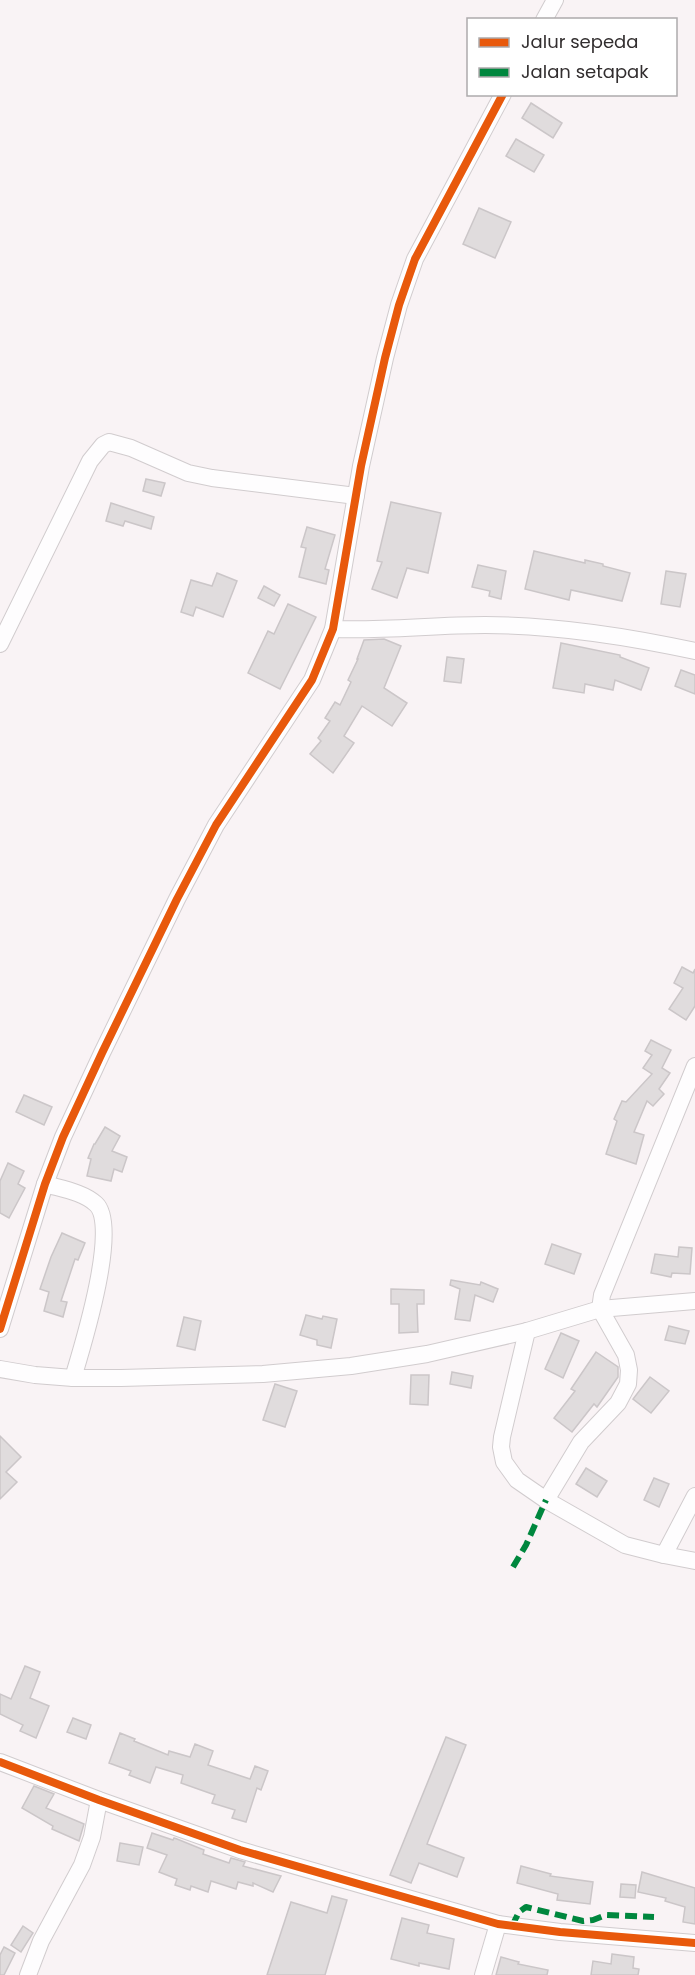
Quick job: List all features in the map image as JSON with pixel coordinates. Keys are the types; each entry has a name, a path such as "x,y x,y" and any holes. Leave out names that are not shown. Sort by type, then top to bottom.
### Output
{"street":[{"path":"545,18 555,0"},
{"path":"0,1329 45,1185 78,1102 177,898 216,825 312,680 333,628 356,496 385,358 399,305 415,259 502,96"},
{"path":"0,644 90,461 103,445 109,442 131,448 188,473 356,496"},
{"path":"333,628 370,630 486,625 555,629 643,639 695,651"},
{"path":"546,1500 581,1442 618,1404 628,1384 629,1370 626,1355 600,1309 605,1284 695,1066"},
{"path":"45,1185 82,1195 98,1205 105,1227 98,1284 73,1378"},
{"path":"0,1369 73,1378 263,1374 351,1366 427,1354 527,1331 600,1309 695,1301"},
{"path":"527,1331 506,1415 501,1447 504,1462 517,1480 546,1500 626,1545 664,1556 695,1561"},
{"path":"664,1556 695,1496"},
{"path":"0,1762 240,1850 498,1924 560,1932 695,1943"},
{"path":"28,1975 41,1941 82,1865 92,1837 99,1800"},
{"path":"483,1975 498,1924"}],"building":[{"path":"531,103 562,123 553,138 522,118"},
{"path":"516,139 544,155 534,172 506,156"},
{"path":"479,208 511,222 495,258 463,244"},
{"path":"146,479 165,483 161,496 143,491"},
{"path":"391,502 441,513 428,573 407,568 397,598 372,589 382,562 377,561"},
{"path":"111,503 154,517 151,529 125,521 123,526 106,521"},
{"path":"307,527 335,535 325,569 329,570 326,584 299,577 306,548 301,547"},
{"path":"534,551 585,563 585,560 603,564 603,566 630,573 622,601 571,590 569,600 525,589"},
{"path":"478,565 506,571 501,599 489,596 490,591 472,587"},
{"path":"666,571 686,574 680,607 661,604"},
{"path":"217,573 237,581 223,617 196,607 193,616 181,612 191,580 212,586"},
{"path":"264,586 280,595 274,606 258,598"},
{"path":"288,604 316,617 280,689 248,673 268,631 274,634"},
{"path":"384,639 401,646 384,688 407,703 392,726 362,706 344,736 354,743 333,773 310,754 321,741 318,738 330,721 325,718 335,702 340,705 351,682 348,680 364,640"},
{"path":"561,643 620,655 620,657 649,668 641,690 615,680 613,690 585,684 584,693 553,688"},
{"path":"447,657 464,659 461,683 444,681"},
{"path":"681,670 695,675 695,694 675,686"},
{"path":"682,967 693,973 695,969 695,1006 686,1020 669,1009 683,988 674,983"},
{"path":"651,1040 671,1050 662,1068 670,1073 659,1089 664,1094 653,1106 647,1101 634,1132 644,1135 636,1164 606,1154 617,1121 614,1119 622,1101 626,1102 652,1074 643,1068 652,1055 645,1051"},
{"path":"24,1095 52,1107 44,1125 16,1112"},
{"path":"105,1127 120,1136 112,1151 127,1157 122,1172 114,1169 111,1181 87,1176 91,1159 88,1158"},
{"path":"8,1163 24,1171 18,1184 25,1188 9,1218 0,1213 0,1181"},
{"path":"62,1233 85,1243 78,1260 75,1259 61,1301 67,1302 63,1317 44,1311 49,1292 40,1289"},
{"path":"552,1244 581,1254 574,1274 545,1264"},
{"path":"679,1247 692,1248 690,1274 672,1273 671,1277 651,1273 655,1254 678,1257"},
{"path":"451,1280 480,1285 481,1282 498,1289 493,1302 475,1295 470,1321 455,1319 460,1289 450,1285"},
{"path":"391,1289 424,1290 424,1304 417,1304 418,1332 399,1333 399,1304 391,1304"},
{"path":"306,1315 322,1319 323,1316 337,1319 331,1348 317,1345 317,1340 300,1335"},
{"path":"184,1317 201,1321 195,1350 177,1346"},
{"path":"669,1326 689,1331 685,1344 665,1340"},
{"path":"561,1333 579,1341 563,1378 545,1369"},
{"path":"596,1352 618,1367 618,1377 597,1407 594,1404 572,1432 554,1418 575,1391 571,1389"},
{"path":"452,1372 473,1376 471,1388 450,1384"},
{"path":"411,1375 429,1375 428,1405 410,1404"},
{"path":"650,1377 669,1391 651,1413 633,1399"},
{"path":"275,1384 297,1391 285,1427 263,1420"},
{"path":"0,1436 21,1457 6,1472 17,1482 0,1499"},
{"path":"586,1468 607,1481 597,1497 576,1484"},
{"path":"654,1478 669,1484 659,1507 644,1500"},
{"path":"25,1666 40,1672 30,1698 49,1706 36,1738 20,1731 23,1725 0,1714 0,1694 11,1699"},
{"path":"73,1718 91,1725 86,1739 67,1732"},
{"path":"120,1733 168,1755 169,1751 190,1757 195,1744 213,1751 208,1765 250,1779 255,1766 268,1771 261,1790 257,1788 246,1822 232,1818 235,1810 212,1803 215,1795 181,1783 183,1775 156,1767 150,1783 129,1775 131,1771 109,1763"},
{"path":"446,1737 466,1745 427,1844 464,1858 457,1877 419,1863 411,1883 390,1875"},
{"path":"34,1786 54,1794 46,1808 84,1824 79,1841 52,1829 53,1826 22,1808"},
{"path":"152,1833 173,1840 177,1839 204,1850 203,1854 229,1863 231,1858 245,1862 243,1866 281,1876 273,1892 253,1883 253,1886 238,1882 236,1889 211,1881 208,1892 191,1886 190,1890 175,1885 177,1879 159,1872 167,1855 147,1848"},
{"path":"120,1843 143,1847 139,1865 117,1861"},
{"path":"521,1866 551,1874 550,1876 593,1882 590,1904 557,1900 558,1894 517,1883"},
{"path":"642,1872 695,1888 695,1924 683,1922 685,1907 665,1901 666,1898 638,1892"},
{"path":"621,1884 636,1885 635,1898 620,1897"},
{"path":"332,1896 347,1900 325,1975 267,1975 291,1902 327,1913"},
{"path":"402,1918 429,1925 427,1933 454,1939 449,1969 419,1963 419,1966 391,1959"},
{"path":"23,1926 33,1933 21,1952 11,1945"},
{"path":"4,1947 15,1953 4,1975 0,1975 0,1955"},
{"path":"612,1954 634,1957 633,1968 639,1969 638,1975 591,1975 593,1961 611,1964"},
{"path":"501,1957 519,1962 518,1964 548,1970 547,1975 496,1975"}],"marked path":[{"path":"513,1567 526,1545 546,1500"},
{"path":"512,1926 519,1912 526,1907 583,1921 606,1915 654,1917"}],"cycle path":[{"path":"0,1329 45,1184 63,1137 102,1053 216,825 312,680 333,629 361,466 399,305 415,259 502,96"},
{"path":"0,1762 240,1850 498,1924 560,1932 695,1943"}]}
